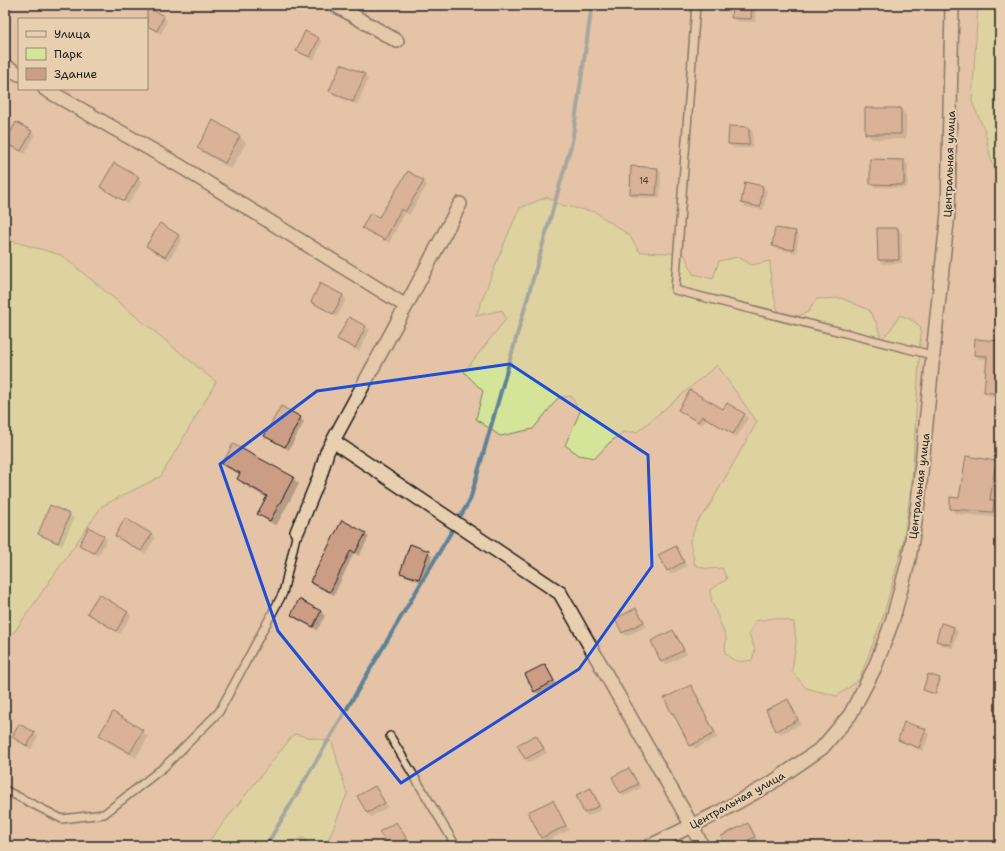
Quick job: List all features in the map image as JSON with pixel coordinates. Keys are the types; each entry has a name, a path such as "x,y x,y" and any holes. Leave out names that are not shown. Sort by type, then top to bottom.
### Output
{"street":[{"path":"335,5 397,41"},
{"name":"Центральная улица","path":"650,846 718,813 770,784 822,748 850,715 872,674 892,622 909,559 918,504 932,355 948,213 952,5"},
{"path":"5,66 18,73"},
{"path":"47,90 180,166 406,306"},
{"path":"297,532 320,476 327,452 460,204"},
{"path":"333,441 560,593 702,846"}],"lane":[{"path":"696,5 675,290 932,355"},
{"path":"5,790 62,819 104,814 164,768 219,712 283,593 297,532"},
{"path":"390,736 456,846"}],"highlighted area":[{"path":"510,364 648,455 652,566 579,669 401,783 278,631 220,464 317,391"}],"green space":[{"path":"978,5 1000,5 1000,168 992,164 985,131 972,102"},
{"path":"547,197 561,205 595,212 629,235 640,252 685,255 693,274 713,279 719,261 738,257 752,265 770,261 771,282 777,309 788,320 808,312 817,299 841,298 869,310 877,324 881,340 891,329 900,315 912,320 921,327 912,481 903,544 883,617 859,680 837,696 806,688 792,671 796,643 794,622 775,618 755,621 749,634 755,650 752,660 737,661 725,653 726,637 712,602 710,590 727,579 722,568 707,569 695,565 690,542 697,521 707,510 757,422 717,365 637,432 623,432 609,443 595,458 579,455 565,445 580,412 571,396 558,398 533,429 500,436 476,419 483,391 464,372 506,319 502,310 476,316 502,248 520,208"},
{"path":"5,239 61,255 216,382 161,476 102,506 10,638 5,635"},
{"path":"294,734 332,742 347,794 326,846 205,846"}],"building":[{"path":"732,5 752,5 751,19 731,18"},
{"path":"147,7 164,16 157,31 148,26"},
{"path":"305,31 319,38 310,57 296,51"},
{"path":"341,64 365,74 353,102 329,91"},
{"path":"865,108 901,108 901,134 865,134"},
{"path":"213,120 240,136 225,163 197,148"},
{"path":"16,122 32,131 21,151 5,143"},
{"path":"729,126 749,127 749,145 728,144"},
{"path":"870,159 904,160 904,185 870,184"},
{"path":"114,163 139,177 124,201 100,187"},
{"path":"631,166 658,168 656,195 630,194"},
{"path":"408,171 424,181 405,212 401,209 385,240 362,228 370,213 379,217"},
{"path":"745,182 763,186 760,207 741,203"},
{"path":"160,223 179,235 165,257 146,246"},
{"path":"775,228 796,231 793,250 772,246"},
{"path":"877,228 898,228 899,260 878,260"},
{"path":"320,283 343,295 333,314 311,302"},
{"path":"349,317 366,326 355,348 337,339"},
{"path":"975,339 1000,341 1000,394 984,392 987,356 974,355"},
{"path":"690,390 723,409 727,403 745,414 733,434 702,416 698,422 678,410"},
{"path":"281,406 301,417 285,447 264,436"},
{"path":"233,444 294,477 270,521 257,514 267,496 237,479 240,473 222,464"},
{"path":"966,456 996,461 990,500 994,500 993,512 950,509 950,497 959,498"},
{"path":"50,505 70,514 58,543 38,534"},
{"path":"125,518 152,534 141,551 115,536"},
{"path":"342,520 366,533 355,553 351,550 330,592 310,582"},
{"path":"89,527 104,536 94,553 79,545"},
{"path":"410,544 429,551 419,579 400,573"},
{"path":"676,546 684,562 667,571 658,555"},
{"path":"99,594 128,612 116,631 87,613"},
{"path":"299,599 321,611 313,627 291,615"},
{"path":"636,608 644,622 622,633 615,619"},
{"path":"941,623 954,627 950,645 936,641"},
{"path":"673,630 684,650 661,662 651,641"},
{"path":"545,664 554,681 534,692 525,674"},
{"path":"928,674 940,678 935,694 923,690"},
{"path":"691,685 715,733 690,746 664,698"},
{"path":"788,699 798,720 776,731 766,710"},
{"path":"113,712 143,730 130,753 99,735"},
{"path":"904,722 926,729 919,748 898,740"},
{"path":"19,724 35,732 27,746 12,737"},
{"path":"536,735 544,749 525,759 517,745"},
{"path":"629,768 638,784 620,793 612,777"},
{"path":"375,786 385,803 367,813 357,796"},
{"path":"591,788 599,806 584,813 576,795"},
{"path":"553,800 566,826 541,838 528,812"},
{"path":"396,822 407,839 396,846 388,846 379,832"},
{"path":"748,823 755,837 736,846 725,846 721,836"}],"waterway":[{"path":"266,846 470,500 572,142 592,5"}]}
